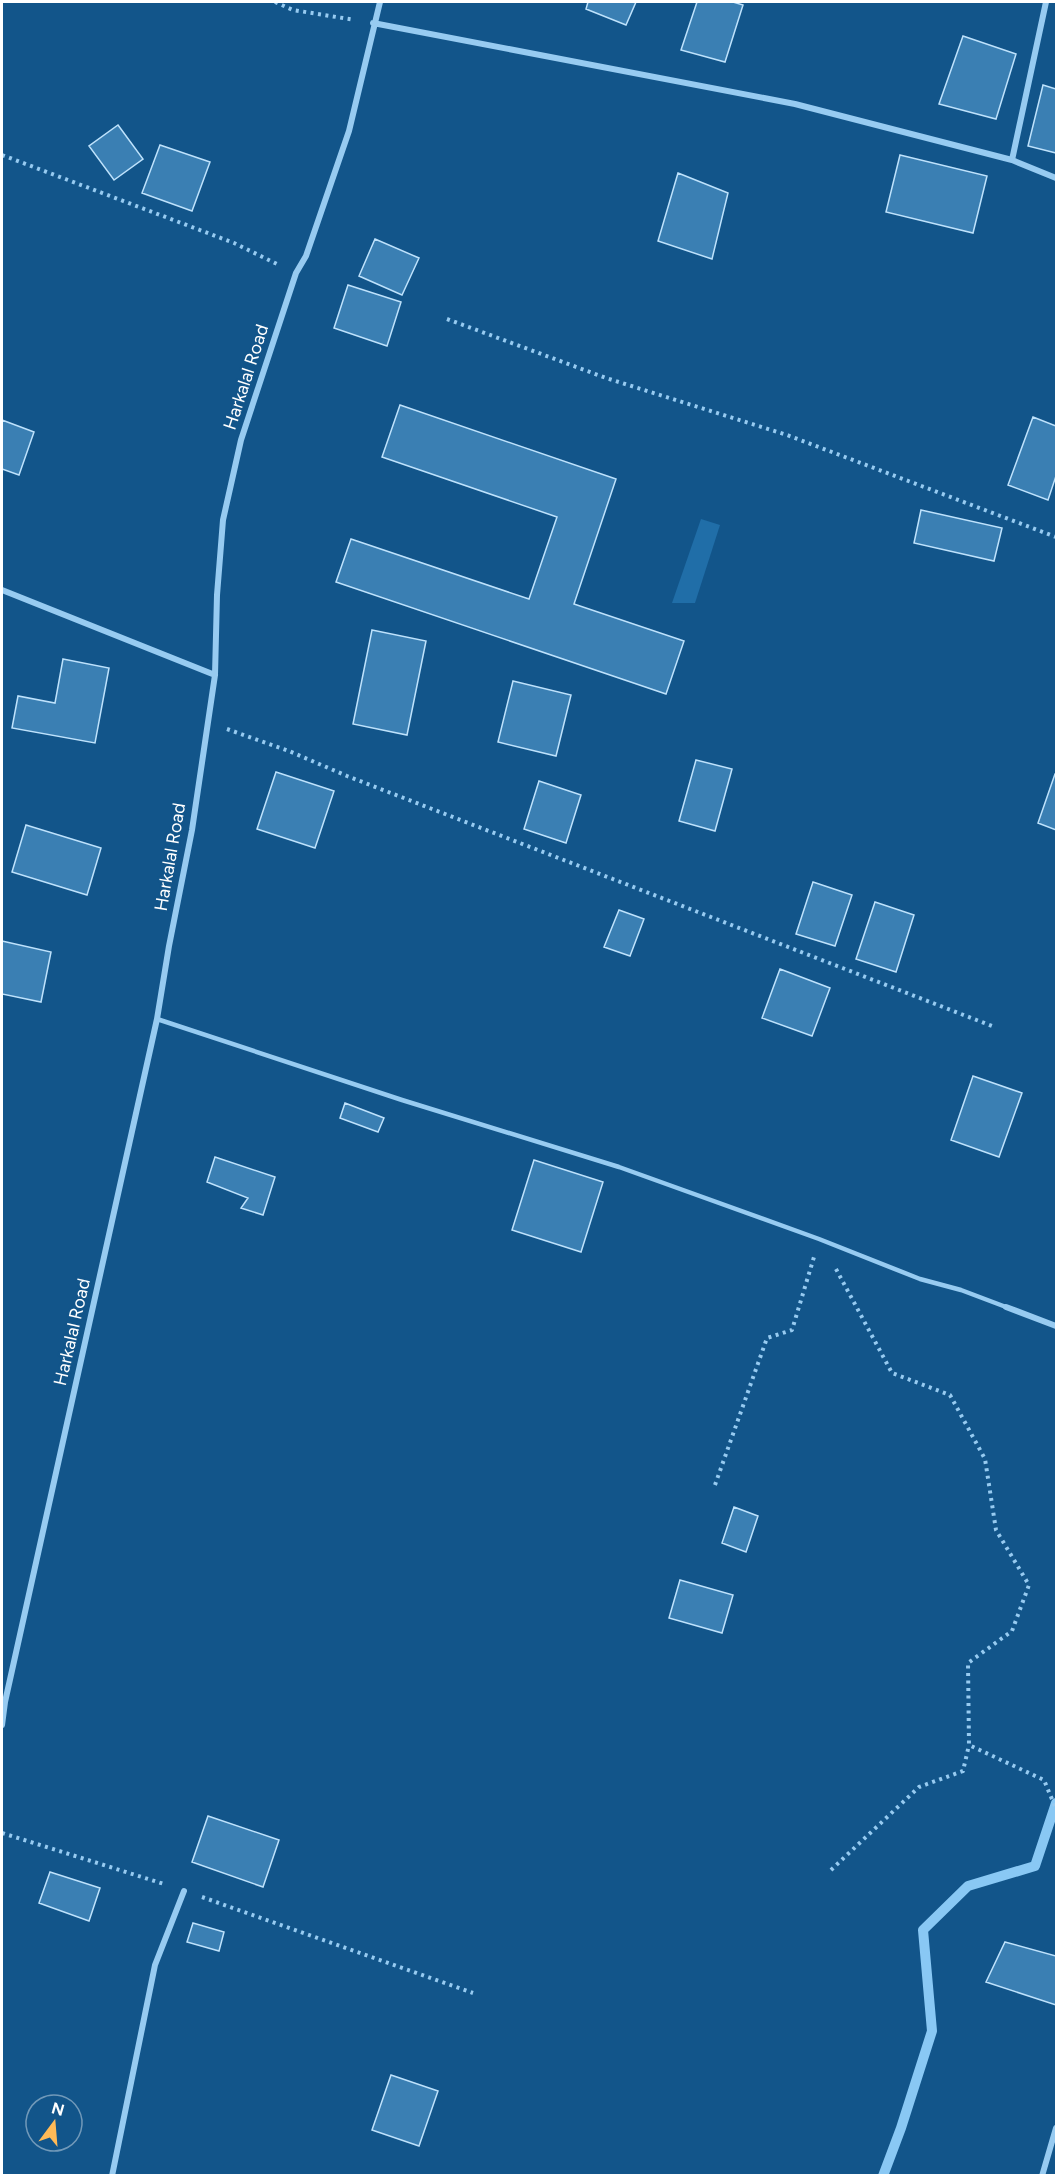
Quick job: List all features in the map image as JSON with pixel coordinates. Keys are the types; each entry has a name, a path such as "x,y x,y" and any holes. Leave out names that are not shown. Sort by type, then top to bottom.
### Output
{"street":[{"name":"Harkalal Road","path":"2,1725 10,1679 158,1019 169,946 192,830 215,675 217,595 224,520 242,440 296,273 306,256 349,131 380,2"},
{"path":"1012,160 1046,2"},
{"path":"373,24 795,104 1012,160 1056,178"},
{"path":"2,590 215,675"},
{"path":"1006,1307 1056,1326"},
{"path":"112,2175 155,1965 184,1891"},
{"path":"1042,2175 1056,2128"}],"lane":[{"path":"158,1019 402,1100 619,1167 819,1239 920,1279 961,1290 1006,1307"}],"path":[{"path":"275,2 293,10 373,24"},
{"path":"2,155 234,243 296,273"},
{"path":"447,319 606,378 787,435 1056,537"},
{"path":"208,722 289,751 992,1026"},
{"path":"715,1485 767,1338 792,1330 819,1239"},
{"path":"819,1239 892,1373 950,1395 985,1459 996,1530 1029,1585 1012,1631 968,1663 969,1744 963,1771 919,1787 831,1870"},
{"path":"969,1744 1044,1780 1056,1809"},
{"path":"2,1833 184,1891 473,1993"}],"shaded area":[{"path":"701,519 720,525 695,603 672,603"}],"building":[{"path":"588,2 636,2 626,25 586,9"},
{"path":"697,2 733,2 743,5 725,62 681,50"},
{"path":"963,36 1016,54 996,119 939,104"},
{"path":"1043,85 1056,89 1056,153 1028,146"},
{"path":"118,125 143,159 114,180 89,146"},
{"path":"160,145 210,162 192,211 142,193"},
{"path":"900,155 987,176 973,233 886,212"},
{"path":"678,173 728,193 712,259 658,241"},
{"path":"375,239 419,258 402,295 359,276"},
{"path":"348,285 401,302 387,346 334,328"},
{"path":"400,405 616,479 574,604 684,641 666,694 336,582 351,539 529,599 557,517 382,457"},
{"path":"1033,417 1056,426 1056,476 1048,500 1008,485"},
{"path":"2,420 34,432 19,475 2,469"},
{"path":"921,510 1002,528 994,561 914,543"},
{"path":"372,630 426,641 407,735 353,724"},
{"path":"63,659 109,668 95,743 12,728 18,696 55,703"},
{"path":"513,681 571,695 556,756 498,742"},
{"path":"696,760 732,769 715,831 679,821"},
{"path":"276,772 334,791 315,848 257,829"},
{"path":"1056,774 1056,830 1038,823"},
{"path":"539,781 581,795 566,843 524,829"},
{"path":"26,825 101,848 87,895 12,872"},
{"path":"813,882 852,895 835,946 796,934"},
{"path":"875,902 914,915 896,972 856,959"},
{"path":"619,910 644,919 630,956 604,947"},
{"path":"2,941 51,952 41,1002 2,994"},
{"path":"780,969 830,988 812,1036 762,1018"},
{"path":"973,1076 1022,1093 999,1157 951,1140"},
{"path":"345,1103 384,1118 378,1132 340,1118"},
{"path":"215,1157 275,1177 263,1215 241,1208 248,1198 207,1182"},
{"path":"534,1160 603,1182 581,1252 512,1230"},
{"path":"734,1507 758,1516 746,1552 722,1543"},
{"path":"680,1580 733,1595 722,1633 669,1618"},
{"path":"208,1816 279,1840 263,1887 192,1862"},
{"path":"50,1872 100,1888 89,1921 39,1903"},
{"path":"193,1923 224,1932 219,1951 187,1942"},
{"path":"1005,1942 1056,1956 1056,2005 986,1982"},
{"path":"391,2075 438,2091 419,2146 372,2130"}],"waterway":[{"path":"883,2176 932,2031 923,1930 968,1886 1035,1866 1056,1803"}]}
